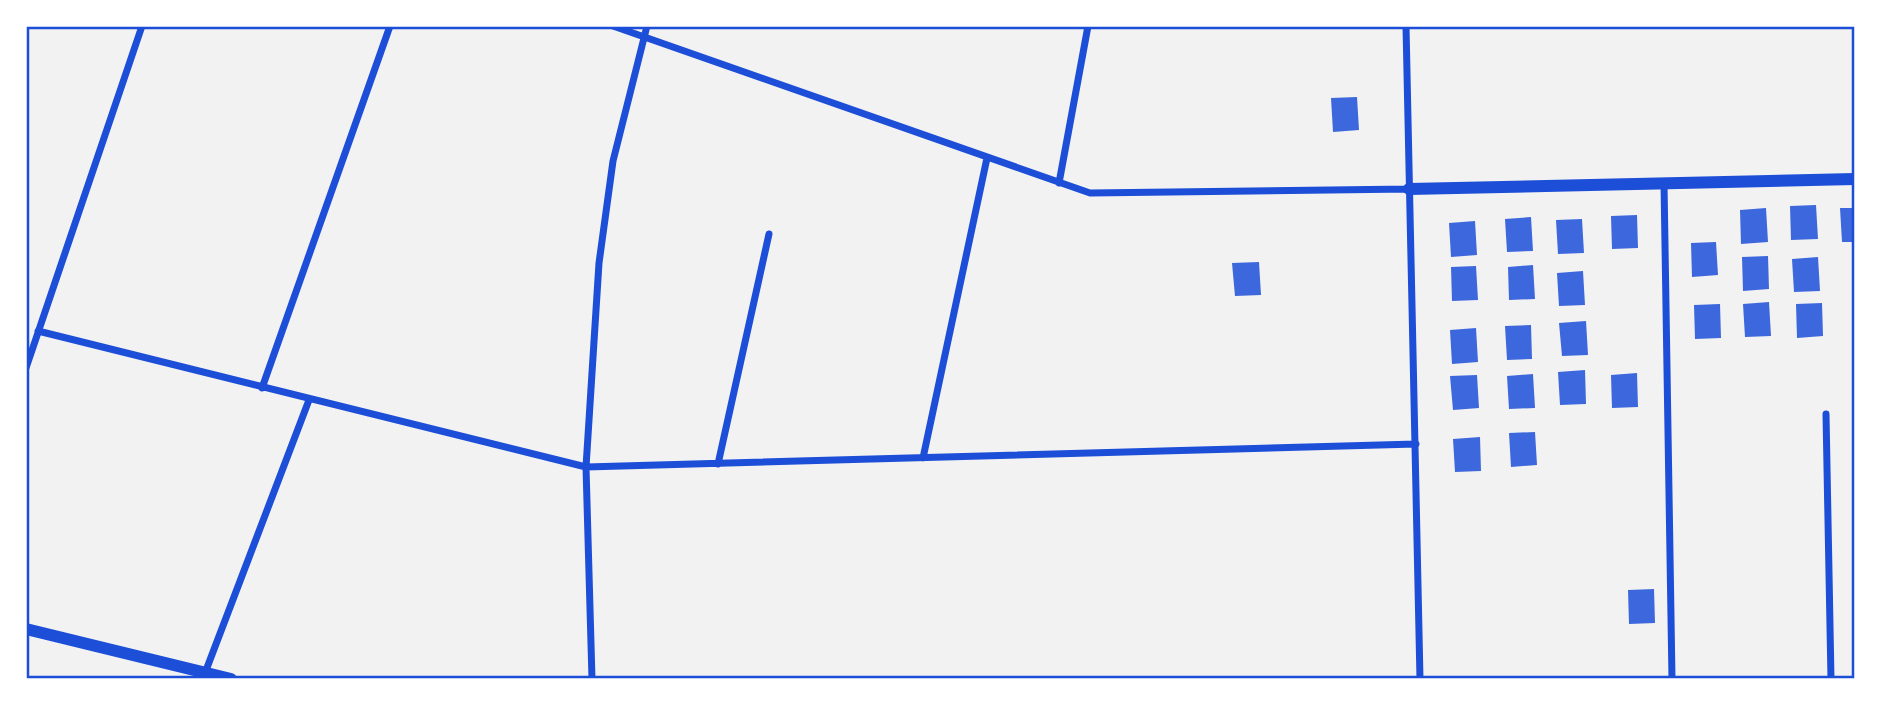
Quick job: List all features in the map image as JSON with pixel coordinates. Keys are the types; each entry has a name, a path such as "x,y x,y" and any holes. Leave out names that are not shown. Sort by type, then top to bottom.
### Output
{"street":[{"path":"26,368 142,26"},
{"path":"262,388 390,26"},
{"path":"613,26 1090,193 1855,179"},
{"path":"592,679 586,467 599,263 613,161 647,26"},
{"path":"1059,183 1088,26"},
{"path":"1406,26 1420,679"},
{"path":"923,458 987,158"},
{"path":"1664,183 1672,679"},
{"path":"718,464 769,234"},
{"path":"38,331 586,467 1416,444"},
{"path":"205,673 309,400"},
{"path":"1826,414 1832,679"},
{"path":"26,629 231,679"}],"building":[{"path":"1357,97 1359,130 1333,132 1331,98"},
{"path":"1816,205 1818,239 1791,240 1790,206"},
{"path":"1766,208 1768,242 1741,244 1740,210"},
{"path":"1840,208 1855,208 1855,242 1842,242"},
{"path":"1637,215 1638,248 1612,249 1611,216"},
{"path":"1531,217 1533,251 1507,252 1505,219"},
{"path":"1582,219 1584,253 1558,254 1556,220"},
{"path":"1475,221 1477,255 1451,257 1449,223"},
{"path":"1716,242 1718,275 1692,277 1691,243"},
{"path":"1768,256 1769,289 1743,291 1742,257"},
{"path":"1818,257 1820,291 1794,292 1792,259"},
{"path":"1259,262 1261,295 1235,296 1232,263"},
{"path":"1533,265 1535,299 1509,300 1508,267"},
{"path":"1476,266 1478,300 1452,301 1451,267"},
{"path":"1583,271 1585,305 1559,306 1557,273"},
{"path":"1769,302 1771,336 1745,337 1743,304"},
{"path":"1822,303 1823,336 1797,338 1796,304"},
{"path":"1720,304 1721,338 1695,339 1694,305"},
{"path":"1586,321 1588,355 1562,356 1559,323"},
{"path":"1531,325 1532,359 1507,360 1505,326"},
{"path":"1476,328 1478,362 1452,364 1450,330"},
{"path":"1585,370 1586,404 1560,405 1558,372"},
{"path":"1637,373 1638,407 1612,408 1611,375"},
{"path":"1533,374 1535,408 1509,409 1507,376"},
{"path":"1477,375 1479,408 1453,410 1450,376"},
{"path":"1535,432 1537,465 1511,467 1509,433"},
{"path":"1480,437 1481,471 1455,472 1453,439"},
{"path":"1654,589 1655,623 1629,624 1628,590"}]}
